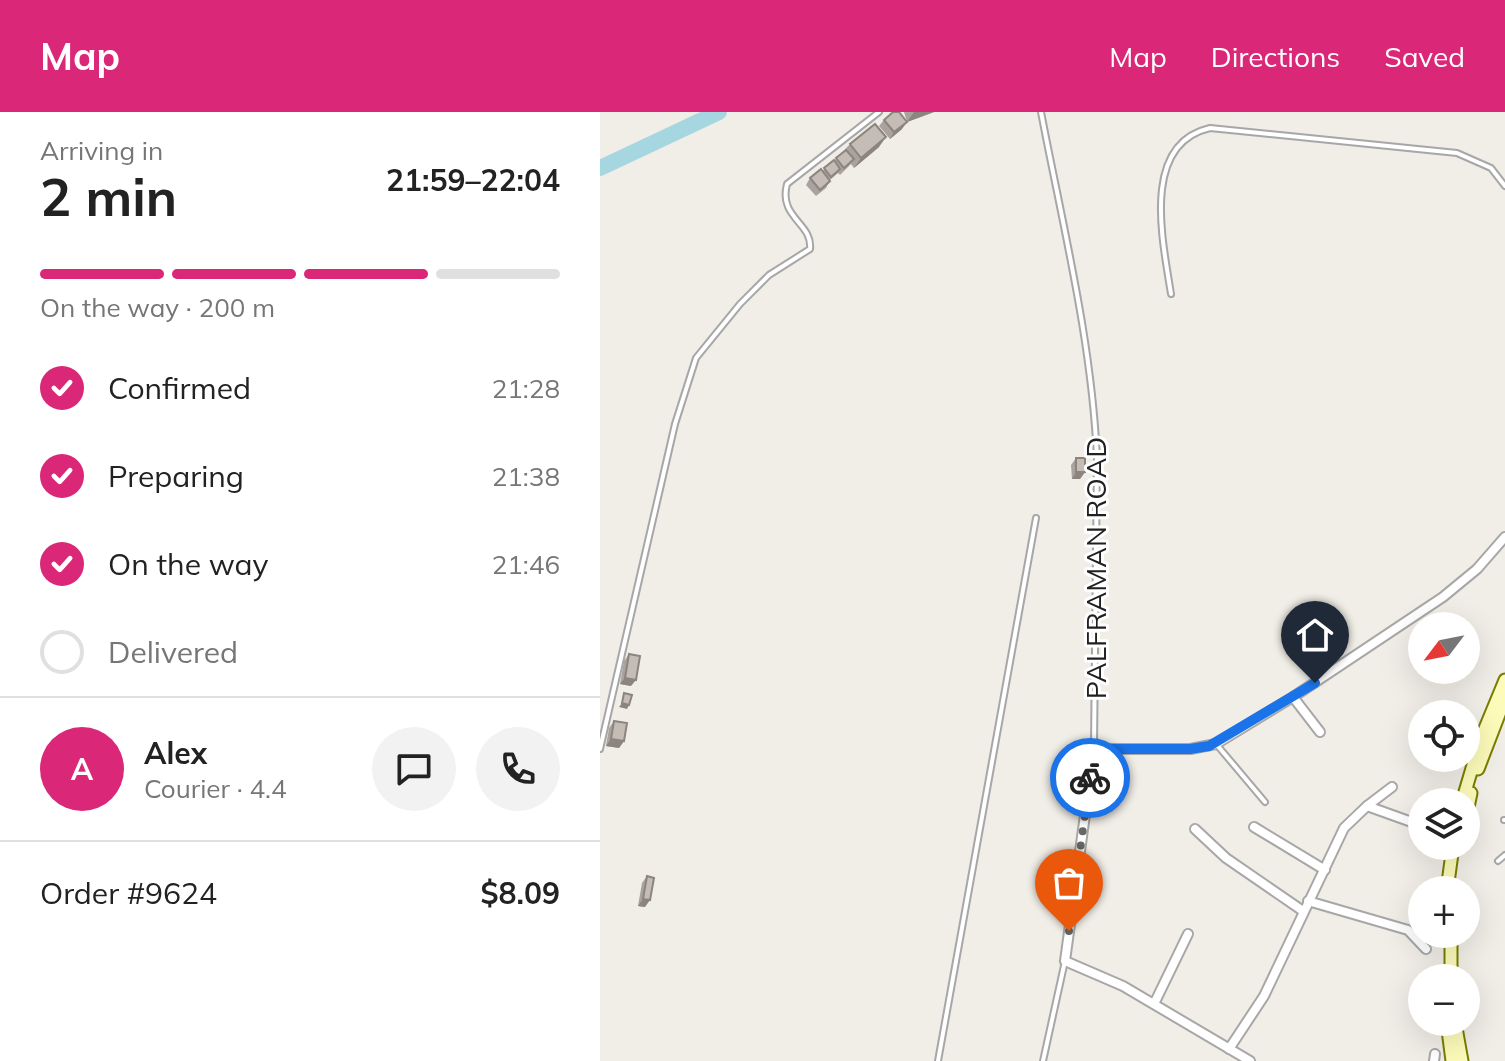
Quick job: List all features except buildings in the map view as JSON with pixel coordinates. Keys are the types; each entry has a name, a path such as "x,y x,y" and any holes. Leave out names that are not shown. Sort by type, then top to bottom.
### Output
{"main road":[{"path":"1466,788 1481,738 1505,680"},
{"path":"1473,788 1505,699"},
{"path":"1449,1036 1452,1061"},
{"path":"1458,1036 1462,1061"}],"street":[{"path":"1094,749 1190,749 1216,744 1293,697 1443,597 1477,569 1505,537"},
{"path":"1293,697 1320,732"},
{"name":"PALFRAMAN ROAD","path":"1065,961 1094,749"},
{"path":"1229,1049 1264,996 1344,828 1392,787"},
{"path":"1367,806 1408,821"},
{"path":"1254,827 1325,870"},
{"path":"1195,829 1226,858 1303,911"},
{"path":"1308,901 1408,930 1426,949"},
{"path":"1154,1004 1188,934"},
{"path":"1065,961 1105,977 1250,1061"}],"lane":[{"path":"600,749 675,424 696,358 740,304 769,275 810,249 807,234 788,208 784,197 787,184 879,112"},
{"name":"PALFRAMAN ROAD","path":"1041,112 1087,352 1095,414 1094,749"},
{"path":"1171,294 1162,235 1165,173 1168,157 1174,148 1193,132 1210,128 1457,153 1491,168 1505,186"},
{"path":"938,1061 1036,518"},
{"path":"1216,744 1265,802"},
{"path":"1498,861 1505,855"},
{"path":"1043,1061 1065,961"}],"waterway":[{"path":"600,168 719,112"}],"way so far":[{"path":"1069,931 1090,778"}],"route":[{"path":"1090,778 1094,749 1190,749 1216,744 1315,683"}]}
